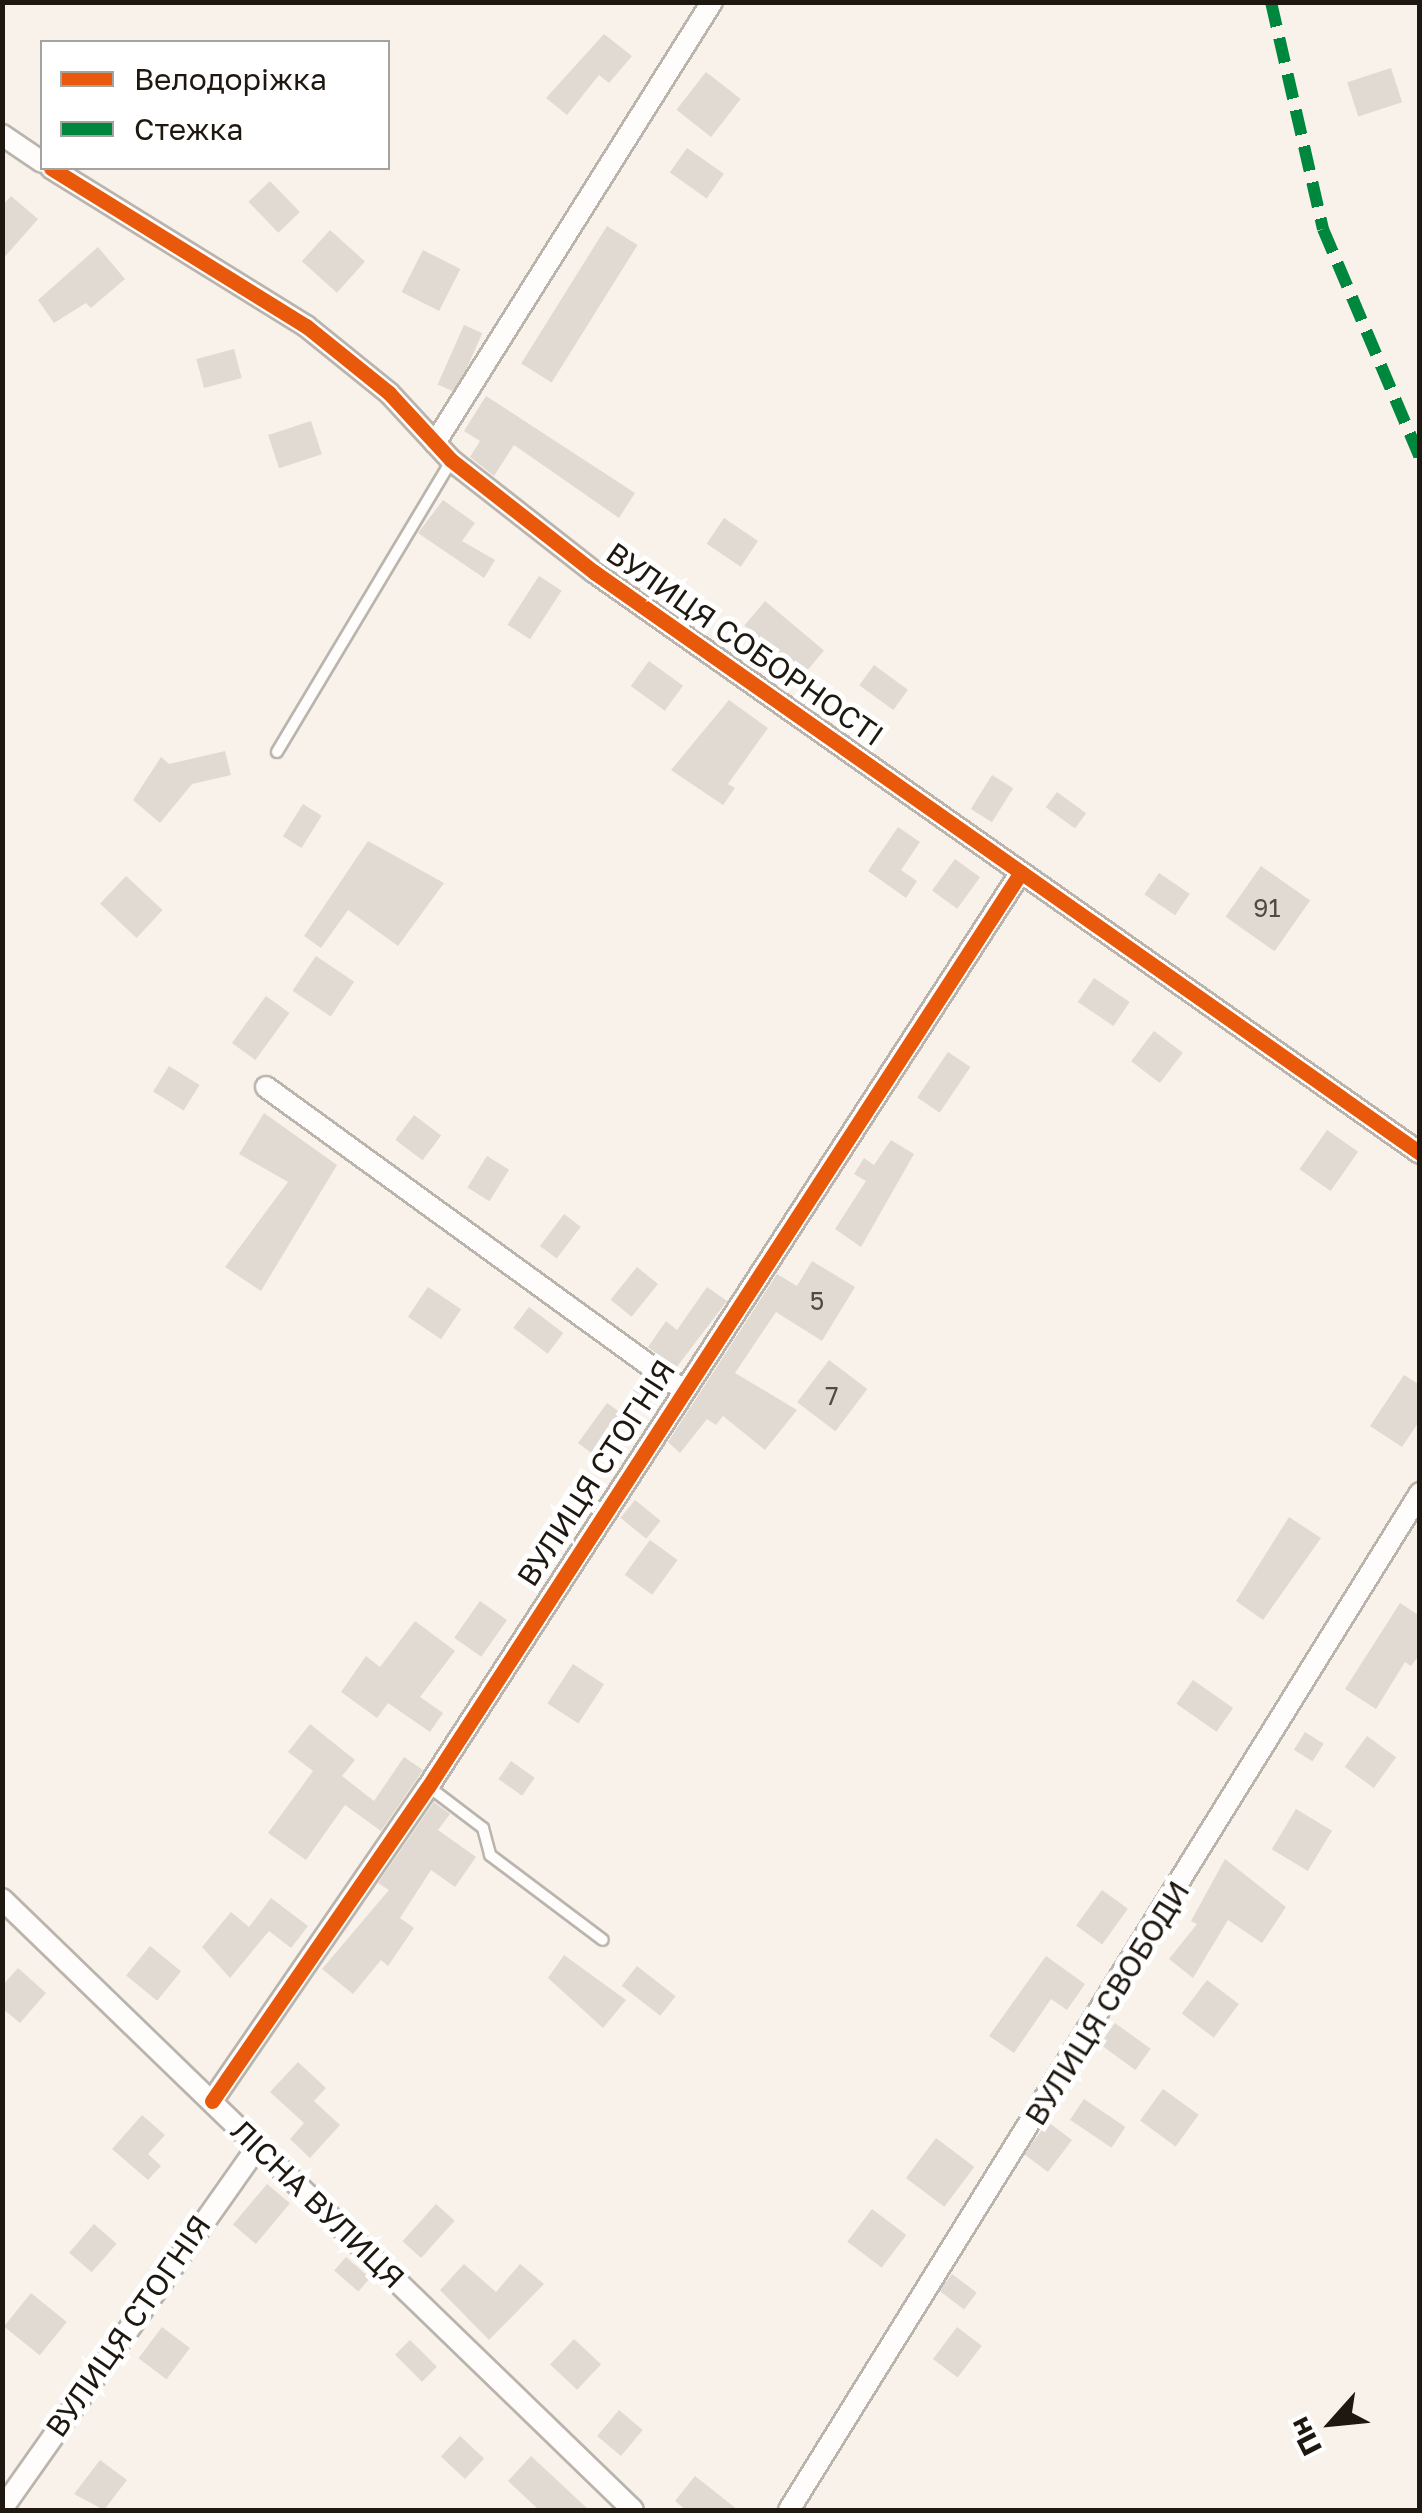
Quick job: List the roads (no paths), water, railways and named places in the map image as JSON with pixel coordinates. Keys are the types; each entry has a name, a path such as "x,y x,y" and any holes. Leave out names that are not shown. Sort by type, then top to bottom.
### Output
{"street":[{"path":"435,443 712,2"},
{"path":"2,135 40,161"},
{"name":"ВУЛИЦЯ СОБОРНОСТІ","path":"54,170 306,326 389,393 451,460 594,572 1420,1153"},
{"name":"ВУЛИЦЯ СТОГНІЯ","path":"212,2101 428,1786 1021,872"},
{"path":"266,1087 682,1390"},
{"name":"ВУЛИЦЯ СВОБОДИ","path":"789,2510 1420,1492"},
{"name":"ЛІСНА ВУЛИЦЯ","path":"2,1899 632,2510"},
{"name":"ВУЛИЦЯ СТОГНІЯ","path":"2,2509 258,2146"}],"lane":[{"path":"277,752 451,460"},
{"path":"428,1786 484,1828 490,1855 604,1940"}]}
